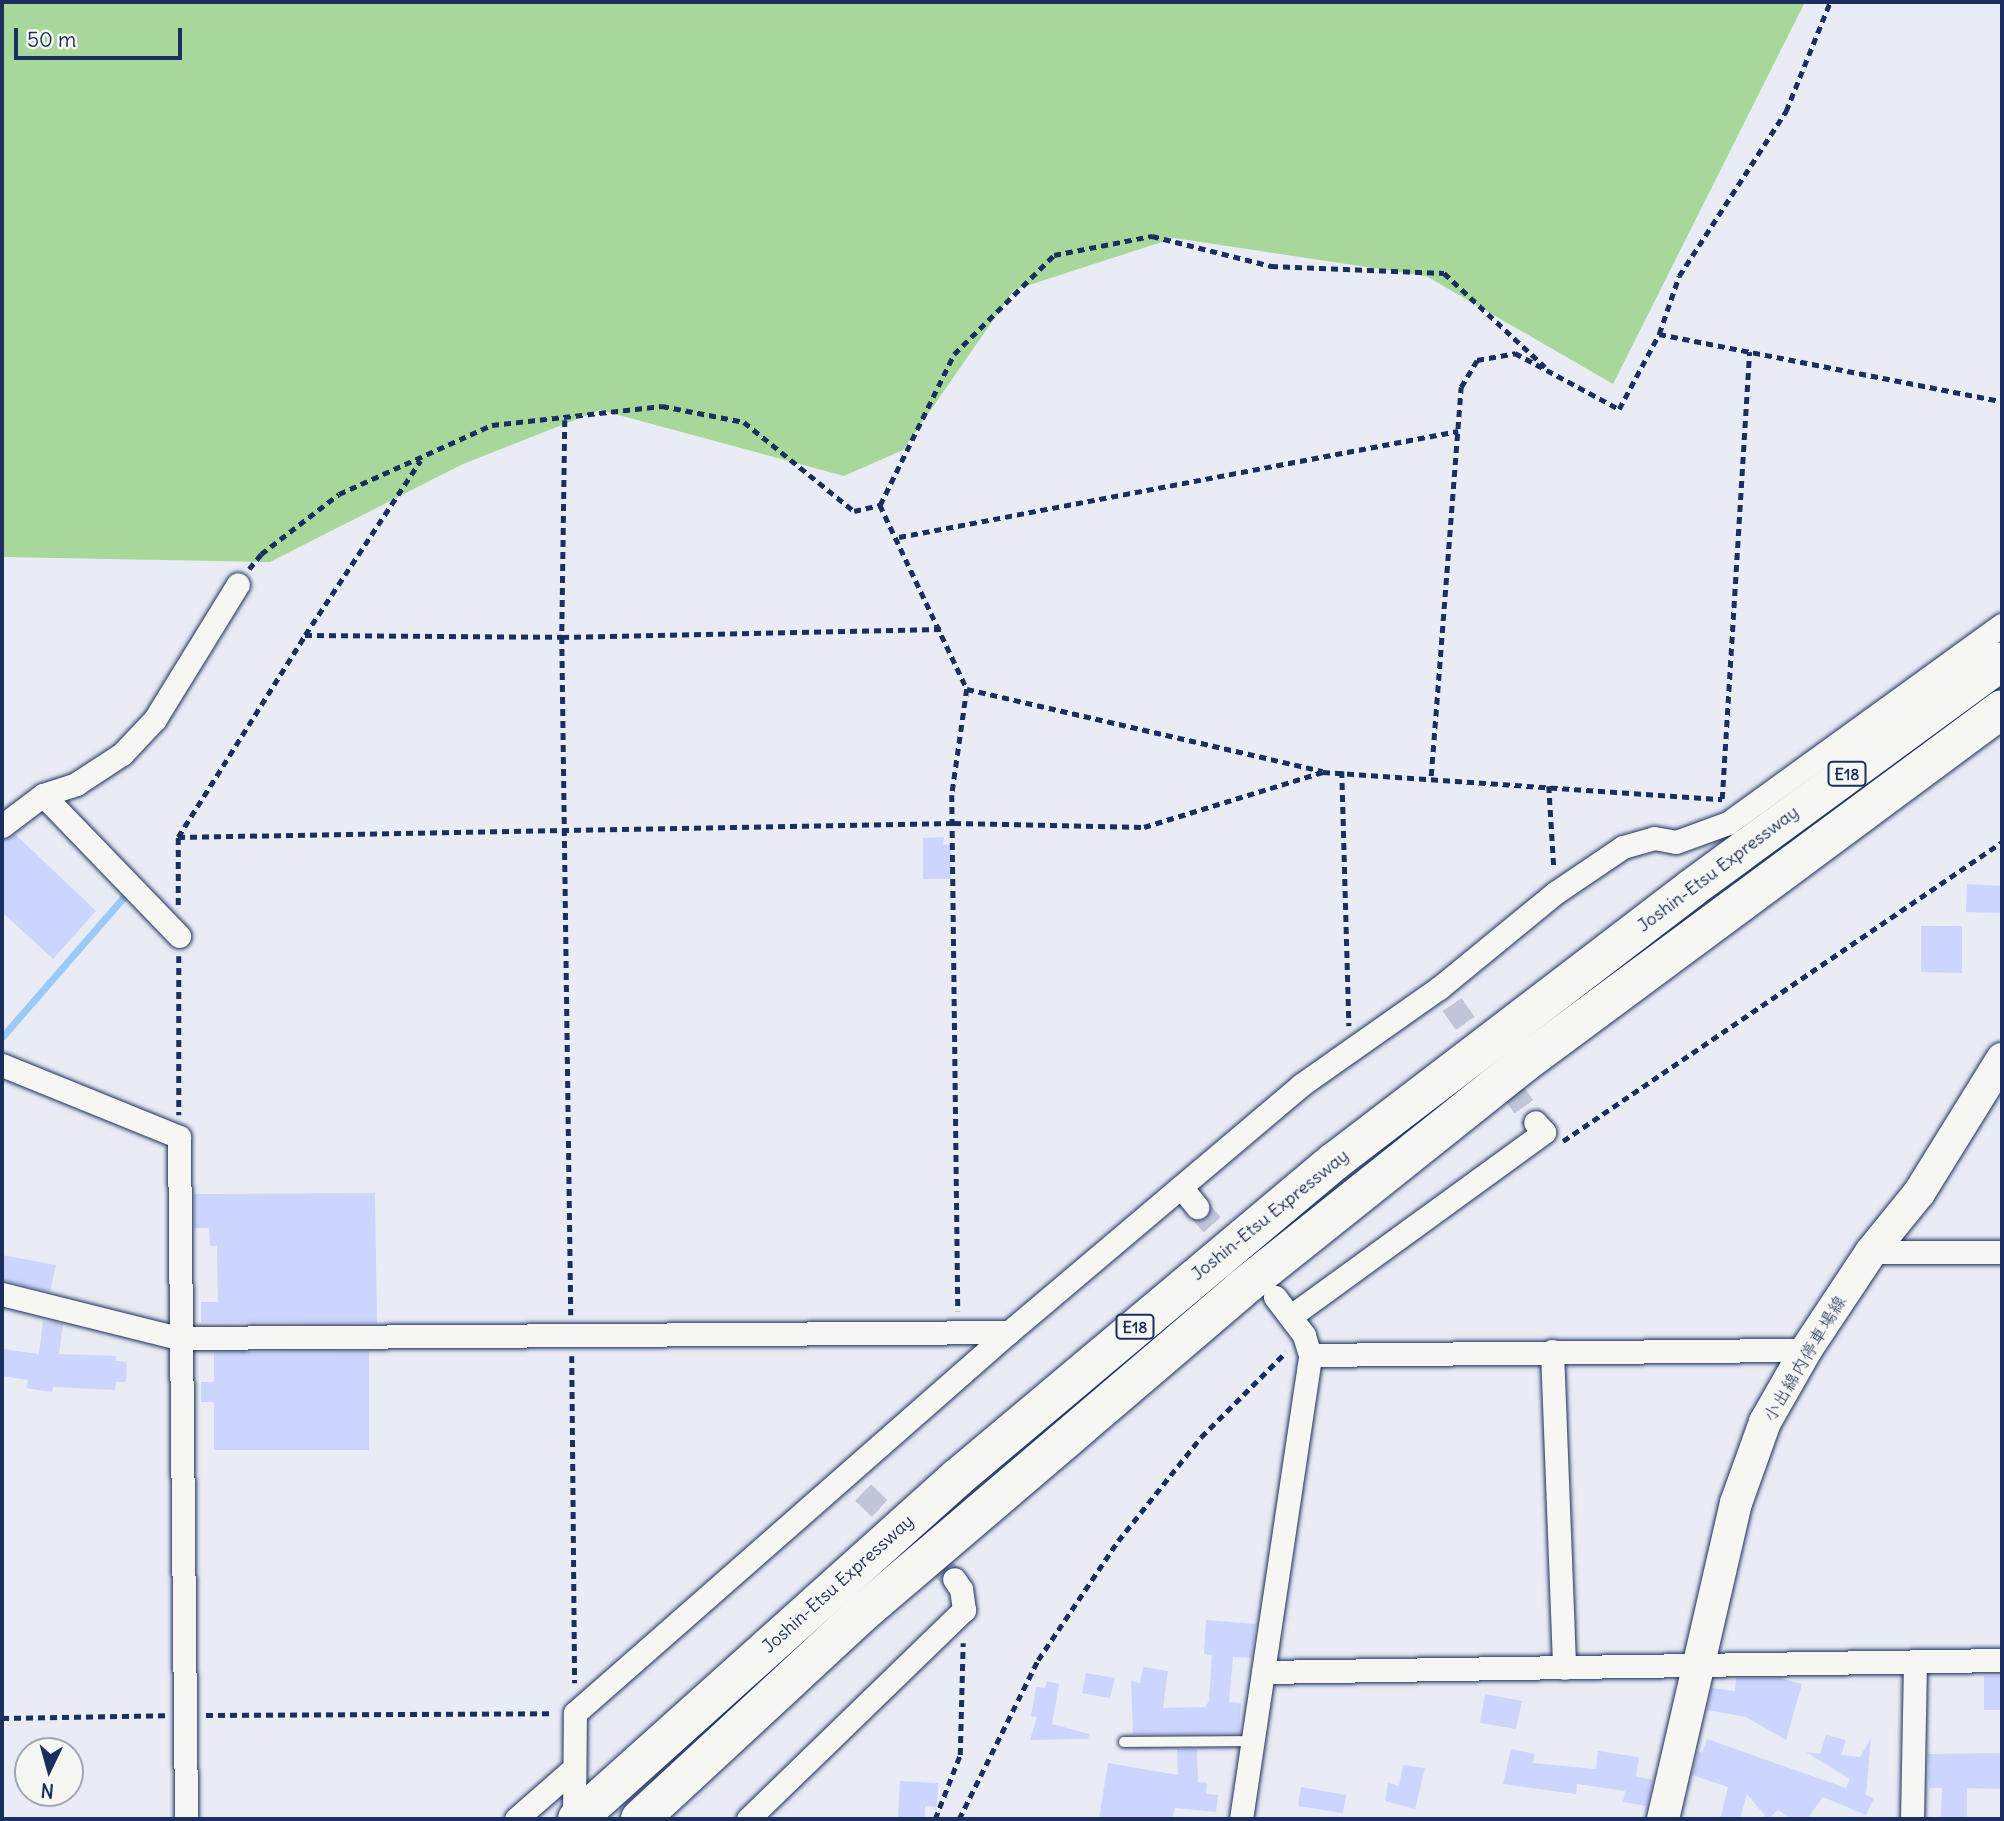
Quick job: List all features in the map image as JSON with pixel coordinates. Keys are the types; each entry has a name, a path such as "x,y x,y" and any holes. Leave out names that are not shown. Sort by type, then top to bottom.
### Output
{"highway":[{"name":"Joshin-Etsu Expressway","path":"585,1811 947,1488 1219,1256 1466,1059 1692,888 2002,661"},
{"name":"E18","path":"640,1819 867,1609 1230,1298 1523,1064 2002,709"}],"main road":[{"name":"小出綿内停車場線","path":"1663,1819 1671,1767 1699,1666 1736,1503 1765,1422 1806,1350 1871,1252 1919,1193 2002,1059"}],"street":[{"path":"2,826 43,795 76,784 122,754 155,719 238,584"},
{"path":"585,1811 572,1770 575,1713 856,1483 1009,1332 1181,1186 1350,1050 1446,996 1555,893 1623,847 1654,838 1676,842 1705,834 1756,802 2002,625"},
{"path":"43,795 178,936"},
{"path":"2,1065 179,1137 178,1338 186,1819"},
{"path":"1301,1335 1544,1132 1535,1122"},
{"path":"1181,1186 1197,1207"},
{"path":"1871,1252 2002,1252"},
{"path":"2,1294 178,1338 1009,1332"},
{"path":"1241,1819 1263,1672 1301,1335 1275,1297"},
{"path":"1301,1335 1552,1351 1806,1350"},
{"path":"1552,1351 1564,1668"},
{"path":"748,1819 964,1610 961,1589 954,1578"},
{"path":"1263,1672 2002,1660"},
{"path":"1912,1819 1915,1662"},
{"path":"516,1819 572,1770"}],"lane":[{"path":"1124,1742 1253,1741"}],"path":[{"path":"1431,776 1461,387 1478,360 1515,353 1619,410 1658,334 1679,276 1786,111 1830,2"},
{"path":"880,505 954,354 1054,255 1152,236 1271,266 1444,273 1552,373"},
{"path":"1658,334 2002,401"},
{"path":"1722,799 1749,352"},
{"path":"238,584 261,554 339,494 420,461 492,425 565,420 662,406 744,422 854,510 880,505"},
{"path":"2,1718 575,1713 567,830 562,637 565,420"},
{"path":"899,537 1458,430"},
{"path":"179,1137 178,837 305,635 420,461"},
{"path":"880,505 899,537 967,689 952,795 959,1332"},
{"path":"305,635 562,637 941,629"},
{"path":"967,689 1324,772"},
{"path":"178,837 954,823 1144,827 1324,772 1342,771 1756,802"},
{"path":"1342,771 1350,1050"},
{"path":"1549,785 1555,893"},
{"path":"1561,1143 2002,842"},
{"path":"959,1819 1038,1660 1118,1541 1202,1437 1301,1335"},
{"path":"936,1819 960,1755 964,1610"}],"green space":[{"path":"2,2 1805,2 1613,384 1426,276 1174,238 1014,290 903,450 844,476 600,410 463,464 270,562 2,557"}],"building":[{"path":"15,834 96,911 53,959 2,912 2,840"},
{"path":"944,837 943,845 951,845 951,879 923,879 923,838"},
{"path":"1967,884 2002,886 2002,913 1966,912"},
{"path":"1921,926 1962,926 1962,973 1921,972"},
{"path":"375,1193 377,1323 201,1322 201,1302 218,1302 217,1246 210,1246 209,1228 194,1228 194,1194"},
{"path":"2,1255 56,1265 50,1292 2,1280"},
{"path":"43,1321 63,1324 59,1354 116,1356 116,1361 127,1362 126,1382 116,1382 115,1390 53,1387 52,1392 26,1388 28,1380 2,1376 2,1349 39,1354"},
{"path":"369,1351 369,1450 214,1450 214,1402 201,1402 201,1382 214,1382 214,1352"},
{"path":"1206,1620 1256,1624 1251,1658 1233,1657 1229,1702 1241,1703 1239,1733 1133,1734 1131,1681 1140,1683 1143,1667 1168,1671 1163,1708 1205,1707 1209,1701 1212,1655 1204,1654"},
{"path":"1086,1673 1115,1678 1110,1698 1082,1693"},
{"path":"1984,1676 2002,1676 2002,1710 1984,1710"},
{"path":"1736,1678 1779,1678 1802,1684 1786,1740 1746,1717 1707,1710 1712,1688 1735,1691"},
{"path":"1047,1681 1059,1684 1052,1724 1089,1734 1088,1739 1030,1740 1037,1717 1031,1716 1036,1687 1045,1688"},
{"path":"1485,1694 1522,1701 1516,1729 1480,1723"},
{"path":"1826,1735 1846,1740 1841,1755 1860,1757 1871,1738 1866,1795 1874,1798 1866,1815 1823,1797 1807,1819 1791,1819 1778,1810 1768,1819 1747,1794 1740,1819 1720,1819 1728,1787 1692,1775 1698,1751 1702,1753 1707,1739 1846,1788 1850,1779 1806,1752 1820,1754"},
{"path":"1177,1749 1197,1749 1198,1782 1207,1783 1206,1794 1218,1795 1216,1812 1175,1808 1172,1819 1099,1819 1108,1763 1178,1775"},
{"path":"1511,1749 1535,1754 1533,1763 1596,1769 1598,1751 1639,1757 1636,1776 1653,1780 1647,1806 1623,1802 1625,1791 1577,1784 1576,1794 1503,1784"},
{"path":"2002,1753 2002,1789 1967,1788 1967,1819 1941,1819 1942,1788 1929,1788 1928,1754"},
{"path":"1403,1765 1425,1768 1415,1809 1385,1801 1388,1783 1399,1786"},
{"path":"900,1781 938,1783 937,1807 925,1806 925,1818 898,1817"},
{"path":"1301,1787 1346,1795 1343,1813 1298,1806"}],"waterway":[{"path":"2,1037 123,898"}],"tunnel":[{"path":"1452,1004 1535,1122"},
{"path":"1197,1207 1239,1255"},
{"path":"863,1492 954,1579"}]}
